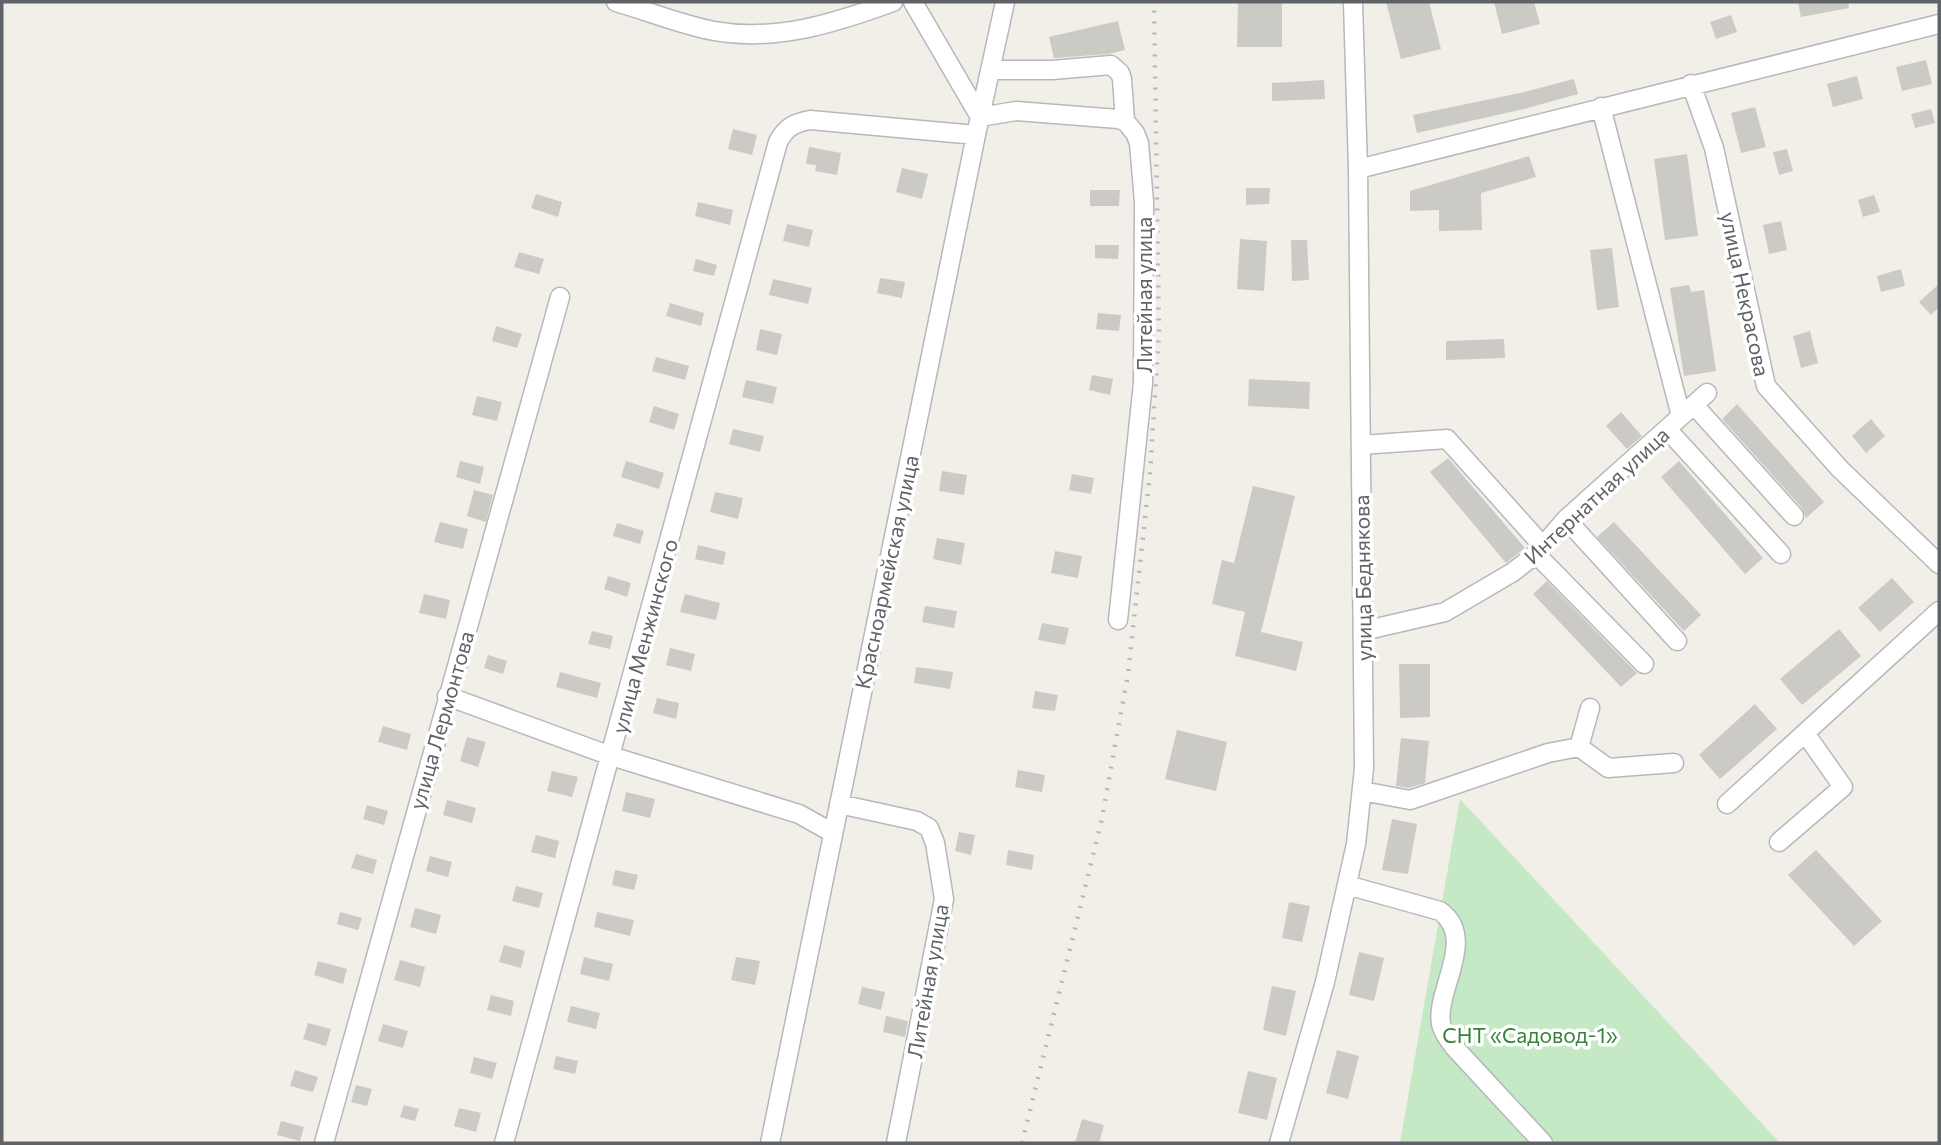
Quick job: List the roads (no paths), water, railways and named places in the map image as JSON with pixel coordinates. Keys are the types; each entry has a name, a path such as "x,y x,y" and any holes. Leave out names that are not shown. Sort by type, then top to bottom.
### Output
{"street":[{"path":"615,2 713,31 758,34 815,28 893,2"},
{"path":"913,2 980,117 1016,111 1107,117 1125,121 1122,79 1120,73 1111,65 1052,70 990,70"},
{"name":"Красноармейская улица","path":"770,1143 1005,2"},
{"name":"улица Беднякова","path":"1279,1143 1325,982 1347,885 1356,844 1364,768 1358,169 1353,2"},
{"path":"1358,169 1939,24"},
{"name":"улица Некрасова","path":"1691,84 1714,148 1766,386 1840,468 1939,564"},
{"path":"1601,107 1694,405 1794,516"},
{"name":"улица Менжинского","path":"504,1143 778,142 785,129 795,123 810,120 976,135"},
{"name":"Литейная улица","path":"1118,620 1143,383 1144,202 1139,143 1135,132 1125,121"},
{"name":"улица Лермонтова","path":"324,1143 560,297"},
{"name":"Интернатная улица","path":"1363,631 1445,612 1513,572 1539,550 1566,519 1694,405"},
{"path":"1667,429 1782,554"},
{"path":"1361,446 1447,439 1539,550 1644,664"},
{"path":"1566,519 1677,641"},
{"path":"1727,804 1939,611"},
{"path":"447,696 611,756 799,814 833,833"},
{"path":"1579,747 1590,708"},
{"path":"1779,842 1843,787 1805,733"},
{"path":"1362,791 1410,800 1548,753 1579,747 1608,768 1674,763"},
{"name":"Литейная улица","path":"839,804 917,821 929,828 935,843 944,899 896,1143"},
{"path":"1347,885 1440,911 1448,916 1455,936 1455,953 1441,1014 1444,1033 1543,1143"}],"railway":[{"path":"1022,1143 1101,823 1128,674 1150,473 1159,332 1154,2"}],"park label":[{"name":"СНТ «Садовод-1»","path":"1530,1034"}]}
